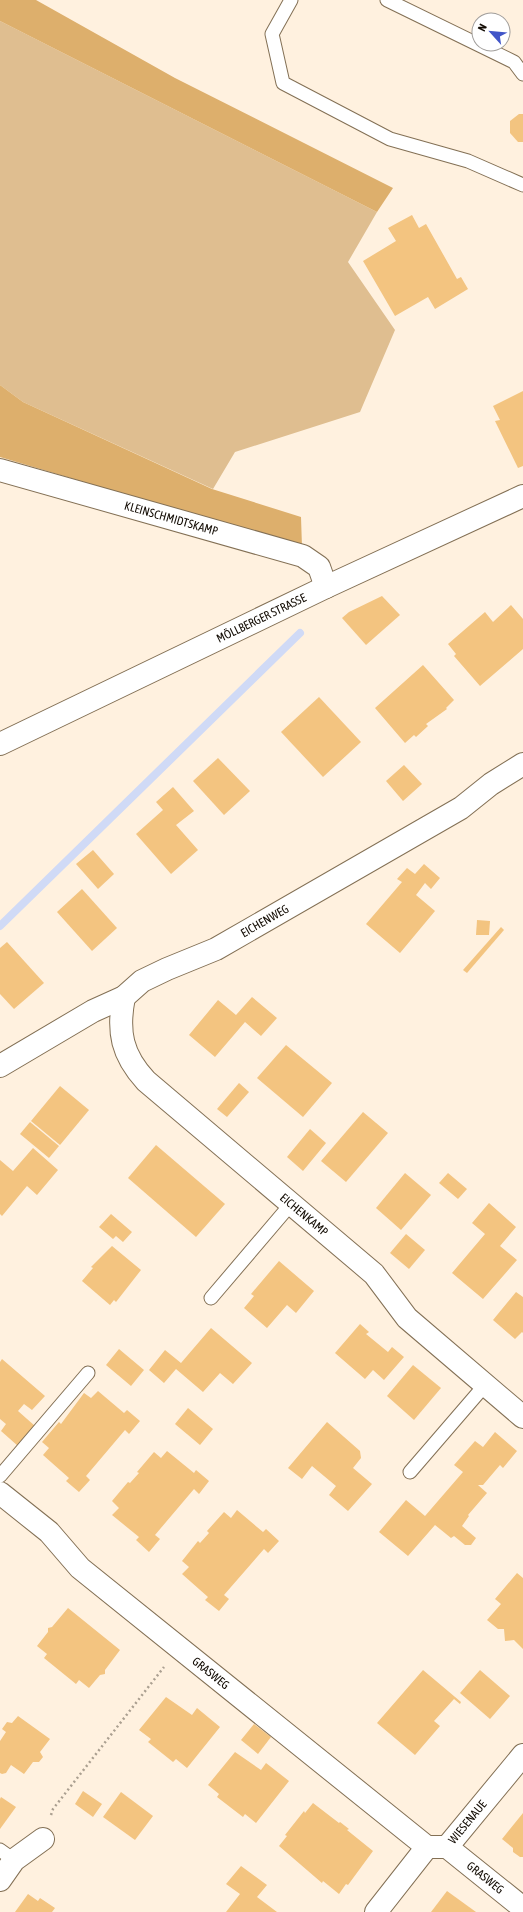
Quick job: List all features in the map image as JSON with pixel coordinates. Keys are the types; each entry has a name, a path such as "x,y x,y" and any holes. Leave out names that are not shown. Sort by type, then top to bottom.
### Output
{"street":[{"name":"KLEINSCHMIDTSKAMP","path":"0,470 303,556 319,567 326,587"},
{"name":"MÖLLBERGER STRASSE","path":"0,744 326,587 523,496"},
{"name":"EICHENWEG","path":"0,1066 93,1011 124,997 142,981 216,949 461,808 491,784 523,764"},
{"name":"EICHENKAMP","path":"124,997 120,1017 121,1035 126,1053 134,1068 146,1081 374,1274 407,1318 523,1417"},
{"name":"GRASWEG","path":"0,1493 49,1532 80,1568 180,1648 437,1847 523,1908"},
{"name":"WIESENAUE","path":"376,1912 523,1755"},
{"path":"0,1880 7,1855 44,1839"}],"lane":[{"path":"291,0 272,34 283,83 390,139 468,161 523,185"},
{"path":"387,0 514,62 523,74"},
{"path":"211,1298 291,1204"},
{"path":"0,1476 88,1373"},
{"path":"410,1472 485,1384"}],"path":[{"path":"44,1839 53,1809 180,1648"}],"shaded area":[{"path":"0,0 36,0 175,78 393,188 377,212 0,21"},
{"path":"0,21 377,212 348,262 395,330 360,412 235,452 213,489 23,402 0,385"},
{"path":"0,385 23,402 212,489 301,517 302,547 0,457"}],"building":[{"path":"519,114 523,114 523,142 518,142 510,133 510,121"},
{"path":"412,215 419,228 426,224 457,279 461,277 468,289 435,309 428,297 395,316 363,261 396,241 388,228"},
{"path":"523,391 523,466 518,468 495,421 500,420 493,406"},
{"path":"382,596 400,615 366,645 342,618 349,612"},
{"path":"511,605 523,619 523,649 480,686 454,656 456,654 448,644 485,612 493,622"},
{"path":"423,665 454,700 446,708 447,709 426,724 428,726 416,737 414,735 405,743 375,708"},
{"path":"319,697 361,742 323,777 281,732"},
{"path":"218,758 250,791 224,815 193,781"},
{"path":"404,765 422,784 403,801 386,781"},
{"path":"173,787 194,811 176,825 198,850 171,874 136,834 163,810 156,802"},
{"path":"93,850 114,874 98,889 76,864"},
{"path":"424,864 440,878 431,889 425,883 416,895 435,911 400,953 366,924 402,882 397,879 407,868 415,874"},
{"path":"82,889 117,928 92,951 57,912"},
{"path":"477,920 490,921 489,935 476,935"},
{"path":"501,927 504,930 467,973 463,970"},
{"path":"7,942 44,983 14,1009 0,994 0,948"},
{"path":"252,997 277,1018 261,1036 245,1022 215,1057 189,1035 218,1000 236,1015"},
{"path":"286,1045 332,1083 303,1117 257,1078"},
{"path":"239,1083 249,1092 227,1117 217,1109"},
{"path":"60,1086 89,1110 60,1145 31,1121"},
{"path":"363,1112 388,1133 346,1182 321,1161"},
{"path":"30,1122 59,1146 49,1158 20,1134"},
{"path":"310,1129 326,1143 303,1171 287,1157"},
{"path":"156,1145 225,1204 196,1237 128,1178"},
{"path":"33,1148 58,1170 37,1195 27,1186 2,1216 0,1214 0,1160 13,1171"},
{"path":"405,1173 431,1195 401,1230 376,1208"},
{"path":"448,1173 467,1189 458,1199 439,1183"},
{"path":"489,1203 516,1227 500,1246 517,1260 483,1299 452,1273 485,1234 472,1223"},
{"path":"111,1214 132,1232 123,1242 116,1236 113,1239 99,1227"},
{"path":"406,1234 425,1250 409,1269 390,1253"},
{"path":"112,1246 141,1270 116,1302 114,1300 110,1305 82,1281 93,1268 91,1267"},
{"path":"279,1261 314,1291 296,1313 287,1305 267,1328 244,1308 254,1296 251,1294"},
{"path":"516,1292 523,1297 523,1333 522,1332 515,1339 493,1320"},
{"path":"360,1324 369,1332 366,1334 388,1352 392,1347 404,1357 384,1380 373,1370 365,1379 335,1353"},
{"path":"211,1328 252,1363 233,1384 220,1373 203,1392 176,1369 164,1383 149,1370 165,1350 181,1363"},
{"path":"119,1349 144,1370 131,1386 106,1365"},
{"path":"2,1359 45,1396 32,1410 24,1404 18,1411 35,1426 18,1446 1,1431 6,1424 0,1419 0,1362"},
{"path":"413,1365 441,1388 414,1420 387,1396"},
{"path":"98,1391 124,1413 127,1410 140,1421 129,1434 125,1430 86,1476 90,1480 79,1492 66,1481 69,1478 43,1455 49,1448 42,1442 59,1422 61,1424 84,1393 91,1398"},
{"path":"188,1408 213,1429 200,1445 175,1424"},
{"path":"327,1422 360,1451 361,1458 353,1468 372,1484 348,1511 329,1495 336,1486 312,1466 302,1479 288,1468"},
{"path":"495,1432 517,1451 503,1468 500,1465 483,1485 478,1485 487,1493 468,1515 469,1516 462,1526 476,1538 471,1545 465,1545 454,1536 451,1538 435,1525 408,1556 379,1532 406,1500 425,1516 463,1472 454,1465 475,1441 483,1447"},
{"path":"167,1451 194,1473 196,1470 209,1481 199,1494 194,1489 155,1535 160,1539 149,1552 136,1540 139,1537 112,1515 119,1508 112,1501 128,1482 130,1483 139,1473 137,1472 154,1452 161,1458"},
{"path":"237,1510 263,1532 266,1529 279,1541 268,1553 264,1549 224,1595 229,1599 219,1611 205,1600 208,1597 182,1574 189,1567 182,1561 198,1541 200,1543 209,1533 207,1531 224,1512 231,1518"},
{"path":"517,1573 523,1578 523,1649 514,1640 505,1641 504,1629 498,1629 487,1620 501,1604 495,1599"},
{"path":"68,1608 120,1650 105,1670 105,1674 100,1675 89,1688 79,1680 76,1684 44,1658 47,1654 37,1646 48,1632 48,1628 52,1627"},
{"path":"423,1670 461,1702 460,1704 454,1699 434,1721 440,1726 415,1755 377,1723"},
{"path":"480,1670 510,1696 490,1719 460,1693"},
{"path":"166,1697 192,1715 197,1708 220,1727 187,1768 176,1759 173,1762 148,1742 151,1739 139,1730"},
{"path":"18,1716 50,1739 40,1752 43,1757 39,1762 33,1762 24,1774 11,1765 6,1773 2,1774 0,1773 0,1741 6,1732 2,1729 7,1722 12,1723"},
{"path":"254,1724 271,1737 258,1754 241,1740"},
{"path":"235,1752 261,1770 266,1763 289,1781 256,1823 245,1814 243,1817 217,1797 219,1794 208,1785"},
{"path":"83,1791 102,1804 93,1817 75,1804"},
{"path":"121,1792 153,1816 135,1840 103,1817"},
{"path":"1,1797 16,1807 0,1829 0,1799"},
{"path":"313,1803 349,1829 347,1830 373,1851 348,1885 346,1884 339,1894 323,1881 322,1883 279,1846 287,1836 285,1835 304,1811 305,1813"},
{"path":"523,1813 523,1857 520,1857 513,1852 513,1848 502,1839"},
{"path":"241,1866 267,1885 257,1897 277,1912 226,1912 240,1894 226,1884"},
{"path":"447,1891 476,1912 431,1912"},
{"path":"28,1894 38,1901 40,1898 55,1908 52,1912 15,1912"}],"waterway":[{"path":"0,926 300,633"}]}
